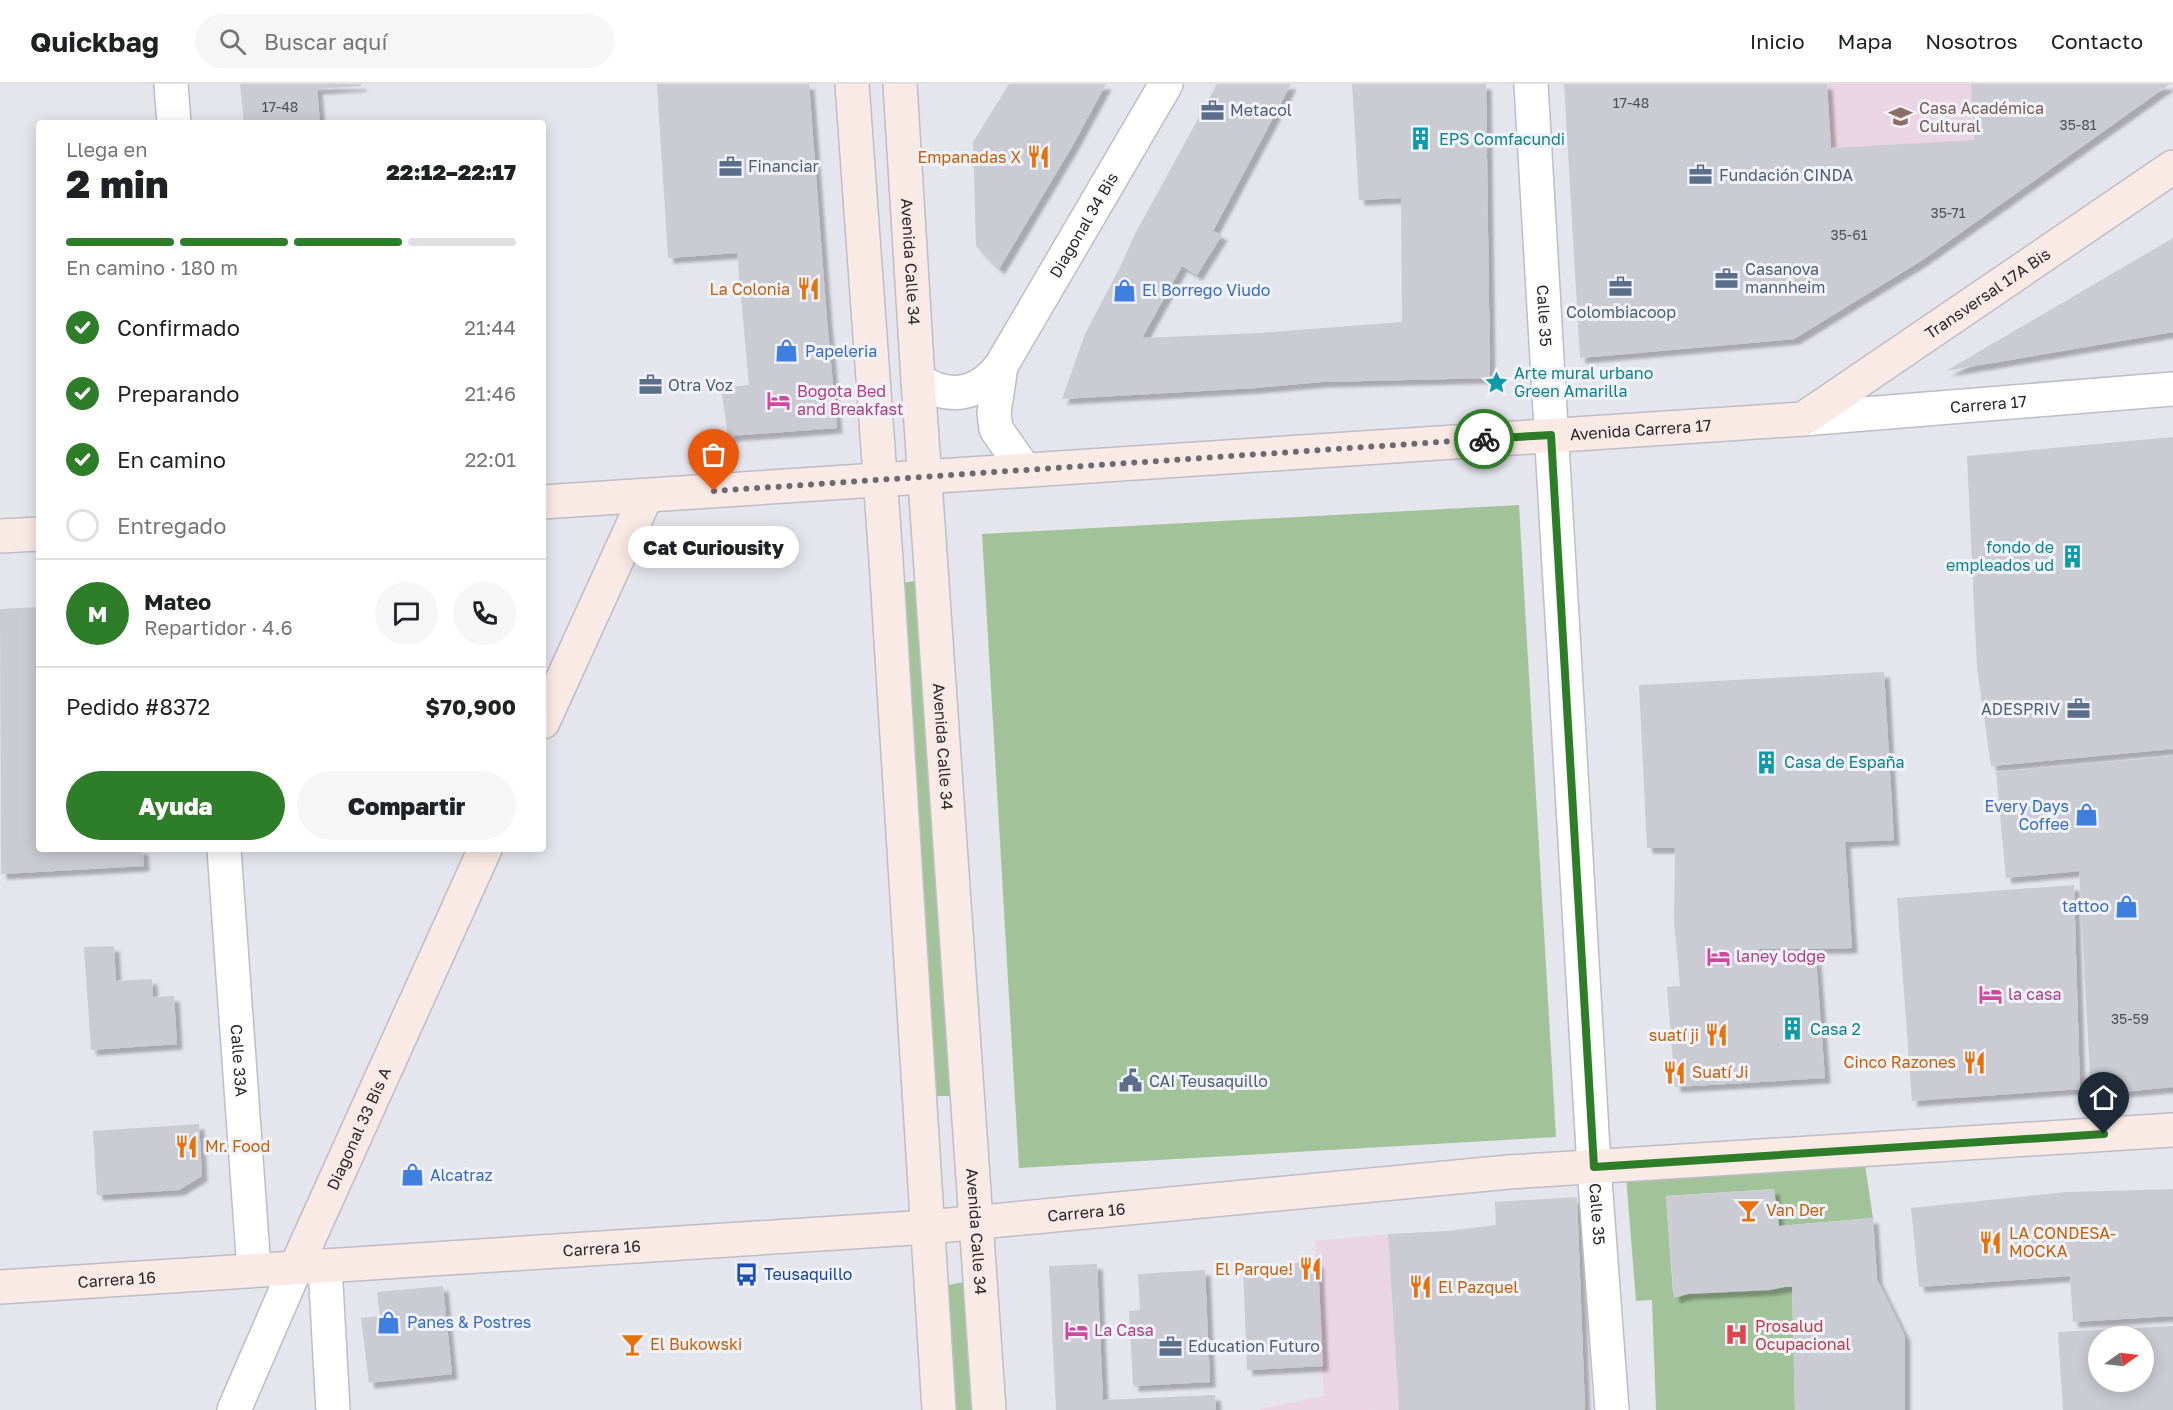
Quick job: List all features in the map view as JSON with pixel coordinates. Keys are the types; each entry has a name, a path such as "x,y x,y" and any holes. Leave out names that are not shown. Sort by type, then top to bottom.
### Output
{"main road":[{"path":"852,84 880,478 939,1410"},
{"name":"Avenida Calle 34","path":"900,84 918,380 989,1410"},
{"name":"Transversal 17A Bis","path":"1803,419 2173,167"},
{"name":"Avenida Carrera 17","path":"546,502 880,478 1803,419"},
{"path":"546,715 646,496"},
{"path":"0,536 36,534"},
{"name":"Diagonal 33 Bis A","path":"310,1267 484,852"},
{"name":"Carrera 16","path":"0,1287 976,1224 1509,1172 2173,1130"}],"street":[{"path":"171,84 174,120"},
{"name":"Diagonal 34 Bis","path":"918,380 938,391 957,393 979,387 991,379 1001,366 1166,84"},
{"name":"Calle 35","path":"1531,84 1594,1167 1612,1410"},
{"name":"Diagonal 34 Bis","path":"1001,366 994,413 996,429 1024,469"},
{"name":"Carrera 17","path":"1803,419 2173,389"},
{"name":"Calle 33A","path":"224,852 254,1270"},
{"path":"310,1267 333,1410"},
{"name":"Diagonal 33 Bis A","path":"234,1410 310,1267"}],"shaded area":[{"name":"Casa Académica Cultural","path":"1827,84 1971,84 1974,140 1831,148"},
{"path":"1388,1234 1399,1410 1372,1410 1324,1396 1315,1241"},
{"path":"1324,1396 1372,1410 1260,1410 1260,1409"}],"green space":[{"path":"1519,505 1556,1137 1019,1168 982,534"},
{"path":"921,580 956,1096 934,1096 902,583"},
{"path":"1864,1158 1873,1218 1779,1226 1774,1189 1666,1196 1673,1292 1792,1287 1795,1410 1656,1410 1652,1300 1636,1301 1626,1176"},
{"path":"963,1282 971,1410 952,1410 943,1286"}],"building":[{"path":"240,84 361,84 361,86 317,89 320,120 244,120"},
{"path":"657,84 809,84 837,428 728,436 721,388 749,385 737,253 668,258"},
{"path":"1009,84 1106,84 1073,145 999,269 976,246 973,142"},
{"path":"1217,84 1291,84 1213,231 1222,235 1197,275 1182,266 1142,338 1258,333 1402,322 1401,198 1359,200 1352,84 1486,84 1490,378 1321,382 1062,399 1085,334 1135,234"},
{"path":"1564,84 1827,84 1831,148 1974,140 1971,84 2170,84 1921,261 1794,339 1580,358"},
{"path":"2173,238 2173,332 1946,371"},
{"name":"fondo de empleados ud","path":"2173,437 2173,749 1991,766 1977,668 1967,456"},
{"path":"36,607 36,852 143,852 144,866 1,874 0,609"},
{"path":"1884,672 1894,840 1845,842 1852,948 1759,949 1758,964 1816,959 1825,1078 1675,1087 1667,987 1680,986 1674,921 1675,848 1647,848 1639,685"},
{"path":"2173,756 2173,1087 2091,1095 2079,871 2006,878 1996,772"},
{"name":"la casa","path":"2074,885 2080,1089 1912,1101 1897,898"},
{"path":"114,946 116,981 152,979 153,997 174,996 177,1044 91,1050 84,947"},
{"path":"199,1124 202,1176 179,1190 97,1195 93,1131"},
{"path":"1774,1189 1779,1226 1873,1218 1877,1279 1905,1336 1905,1410 1795,1410 1792,1287 1820,1284 1784,1287 1770,1290 1688,1294 1674,1298 1666,1196"},
{"path":"2173,1189 2173,1316 2073,1322 2070,1276 1919,1287 1911,1208 2067,1192"},
{"path":"1577,1197 1585,1410 1399,1410 1388,1234 1447,1231 1496,1225 1495,1202"},
{"path":"1318,1262 1323,1366 1247,1370 1243,1265"},
{"name":"La Casa","path":"1097,1264 1103,1400 1215,1395 1216,1410 1056,1410 1049,1266"},
{"name":"Education Futuro","path":"1205,1270 1210,1382 1133,1386 1129,1311 1140,1310 1138,1274"},
{"path":"443,1286 452,1374 369,1383 361,1318 380,1316 377,1292"},
{"path":"2173,1326 2173,1410 2063,1410 2058,1332 2088,1330 2088,1392 2154,1392 2154,1327"}],"way so far":[{"path":"714,491 1484,439"}],"place":[{"name":"Metacol","path":"1212,110"},
{"name":"Casa Académica Cultural","path":"1901,117"},
{"name":"EPS Comfacundi","path":"1421,139"},
{"name":"Empanadas X","path":"1039,157"},
{"name":"Financiar","path":"730,166"},
{"name":"Fundación CINDA","path":"1701,175"},
{"name":"Casanova mannheim","path":"1727,278"},
{"name":"Colombiacoop","path":"1621,287"},
{"name":"La Colonia","path":"808,289"},
{"name":"El Borrego Viudo","path":"1124,290"},
{"name":"Papeleria","path":"787,351"},
{"name":"Arte mural urbano Green Amarilla","path":"1496,382"},
{"name":"Otra Voz","path":"650,385"},
{"name":"Bogota Bed and Breakfast","path":"779,400"},
{"name":"Cat Curiousity","path":"714,491"},
{"name":"fondo de empleados ud","path":"2072,556"},
{"name":"ADESPRIV","path":"2078,709"},
{"name":"Casa de España","path":"1766,762"},
{"name":"Every Days Coffee","path":"2087,815"},
{"name":"tattoo","path":"2127,906"},
{"name":"laney lodge","path":"1718,956"},
{"name":"la casa","path":"1990,994"},
{"name":"Casa 2","path":"1792,1029"},
{"name":"suatí ji","path":"1717,1035"},
{"name":"Cinco Razones","path":"1974,1062"},
{"name":"Suatí Ji","path":"1674,1072"},
{"name":"CAI Teusaquillo","path":"1131,1081"},
{"name":"Mr. Food","path":"187,1146"},
{"name":"Alcatraz","path":"412,1175"},
{"name":"Van Der","path":"1748,1210"},
{"name":"LA CONDESA- MOCKA","path":"1991,1242"},
{"name":"El Parque!","path":"1311,1269"},
{"name":"Teusaquillo","path":"746,1274"},
{"name":"El Pazquel","path":"1420,1287"},
{"name":"Panes & Postres","path":"389,1322"},
{"name":"La Casa","path":"1076,1330"},
{"name":"Prosalud Ocupacional","path":"1737,1335"},
{"name":"El Bukowski","path":"632,1344"},
{"name":"Education Futuro","path":"1170,1346"}],"route":[{"path":"1484,439 1551,435 1594,1167 2104,1134"}]}
